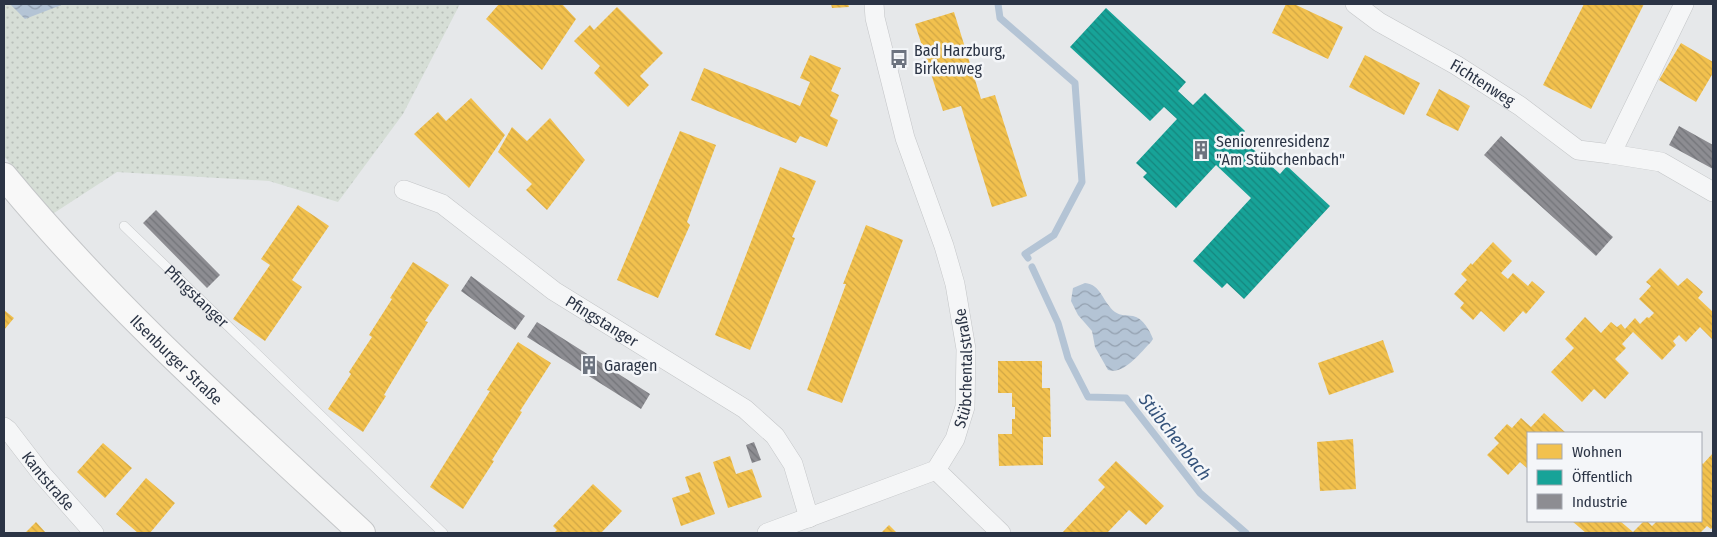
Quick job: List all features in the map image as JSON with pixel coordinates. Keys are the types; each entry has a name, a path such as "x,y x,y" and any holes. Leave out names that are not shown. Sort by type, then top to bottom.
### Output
{"main road":[{"name":"Ilsenburger Straße","path":"4,176 40,220 116,301 362,533"}],"street":[{"name":"Stübchentalstraße","path":"874,4 875,18 905,138 944,246 955,284 966,349 965,407 955,439 936,470"},
{"name":"Fichtenweg","path":"1355,4 1379,22 1456,65 1520,106 1578,150 1661,162 1713,192"},
{"path":"1611,154 1684,4"},
{"name":"Pfingstanger","path":"404,190 442,204 554,291 745,408 775,436 793,464 809,518"},
{"name":"Kantstraße","path":"4,427 41,474 94,533"},
{"path":"767,533 936,470 1001,533"}],"lane":[{"name":"Pfingstanger","path":"124,226 443,533"}],"shaded area":[{"path":"4,4 460,4 403,114 338,202 269,181 117,172 51,215 4,156"}],"water":[{"path":"10,4 64,4 25,19"},
{"path":"1085,283 1095,287 1115,312 1140,319 1153,339 1131,362 1120,369 1108,370 1095,347 1092,331 1078,315 1071,301 1073,288"}],"building: Wohnen":[{"path":"499,4 562,4 576,19 542,70 486,19"},
{"path":"831,4 848,4 849,7 832,8"},
{"path":"1286,4 1294,4 1343,27 1328,59 1272,33"},
{"path":"1584,4 1644,4 1591,109 1543,85"},
{"path":"617,7 663,53 640,76 649,85 628,107 594,73 600,66 574,41 590,25 594,30"},
{"path":"954,12 981,99 995,95 1027,196 992,207 961,106 943,111 915,24"},
{"path":"1681,43 1713,62 1713,73 1696,102 1659,80"},
{"path":"810,55 841,68 831,91 839,95 830,116 838,120 827,147 800,136 796,143 691,100 704,68 800,106 810,82 800,78"},
{"path":"1365,55 1420,83 1404,115 1349,87"},
{"path":"1439,89 1470,106 1458,131 1426,115"},
{"path":"471,98 505,135 469,188 414,134 438,112 446,121"},
{"path":"550,118 585,160 547,210 526,190 532,184 498,152 512,127 527,141"},
{"path":"680,131 716,145 687,222 690,225 658,298 617,280"},
{"path":"780,167 816,181 792,237 795,238 750,350 715,335"},
{"path":"298,205 329,226 292,280 302,287 265,341 233,319 270,265 261,259"},
{"path":"866,225 903,240 842,403 807,390 846,284 843,284"},
{"path":"1493,242 1512,261 1501,273 1508,279 1513,273 1528,286 1532,281 1545,292 1526,314 1523,311 1504,332 1481,311 1473,320 1460,308 1464,303 1454,294 1467,280 1461,274"},
{"path":"413,262 449,285 425,321 428,322 363,432 328,409 351,374 349,372 372,337 369,335"},
{"path":"1660,268 1678,286 1687,278 1703,292 1698,298 1713,312 1713,340 1700,327 1686,342 1679,335 1673,341 1676,345 1662,360 1633,332 1622,344 1626,348 1615,359 1629,373 1605,399 1594,389 1582,402 1551,372 1574,348 1565,339 1585,317 1601,333 1611,322 1617,327 1621,324 1625,329 1635,318 1640,324 1647,317 1649,318 1654,313 1639,299 1651,286 1646,282"},
{"path":"4,310 14,318 4,330"},
{"path":"1383,340 1394,372 1329,395 1318,363"},
{"path":"518,342 551,363 520,411 522,412 492,460 494,461 463,509 430,487 490,391 487,390"},
{"path":"998,361 1042,361 1042,388 1050,388 1051,437 1043,437 1043,465 999,466 998,434 1012,434 1012,419 1015,419 1015,407 1012,407 1012,393 998,393"},
{"path":"1544,413 1565,432 1527,432 1527,468 1520,462 1508,475 1487,455 1499,443 1494,438 1507,424 1512,428 1521,418 1531,427"},
{"path":"1353,439 1356,489 1320,491 1317,442"},
{"path":"103,443 132,468 105,498 77,472"},
{"path":"1713,453 1713,527 1711,529 1707,526 1700,533 1586,533 1573,522 1621,522 1633,532 1643,522 1648,522 1652,526 1656,522 1702,522 1703,464"},
{"path":"730,456 736,474 752,469 762,497 728,508 713,462"},
{"path":"1116,461 1164,506 1146,525 1129,510 1107,533 1062,533 1105,487 1098,480"},
{"path":"700,472 715,514 681,526 672,498 690,492 685,477"},
{"path":"146,478 175,503 150,533 138,533 116,514"},
{"path":"593,484 622,511 601,533 554,533 557,530 553,526"},
{"path":"36,522 46,533 25,533"},
{"path":"889,525 897,533 881,533"}],"building: Öffentlich":[{"name":"Seniorenresidenz \"Am Stübchenbach\"","path":"1106,8 1186,82 1178,91 1193,105 1205,93 1245,131 1240,137 1280,174 1287,166 1330,206 1244,299 1227,283 1222,288 1193,261 1251,198 1216,165 1176,208 1143,177 1147,173 1136,163 1177,119 1164,107 1150,121 1070,47"}],"building: Industrie":[{"path":"1679,126 1713,145 1713,169 1669,145"},
{"path":"1501,136 1613,237 1596,256 1484,155"},
{"path":"156,210 220,275 207,288 143,223"},
{"path":"471,276 525,316 515,330 461,291"},
{"name":"Garagen","path":"537,322 650,394 641,409 527,337"},
{"path":"754,442 761,460 752,463 746,445"}],"waterway":[{"name":"Stübchenbach","path":"998,4 1000,18 1075,83 1082,182 1054,235 1025,254 1028,258"},
{"name":"Stübchenbach","path":"1032,267 1058,323 1068,358 1088,397 1126,398 1200,493 1246,533"}],"place":[{"name":"Bad Harzburg, Birkenweg","path":"899,59"},
{"name":"Seniorenresidenz \"Am Stübchenbach\"","path":"1201,150"},
{"name":"Garagen","path":"589,365"}]}
